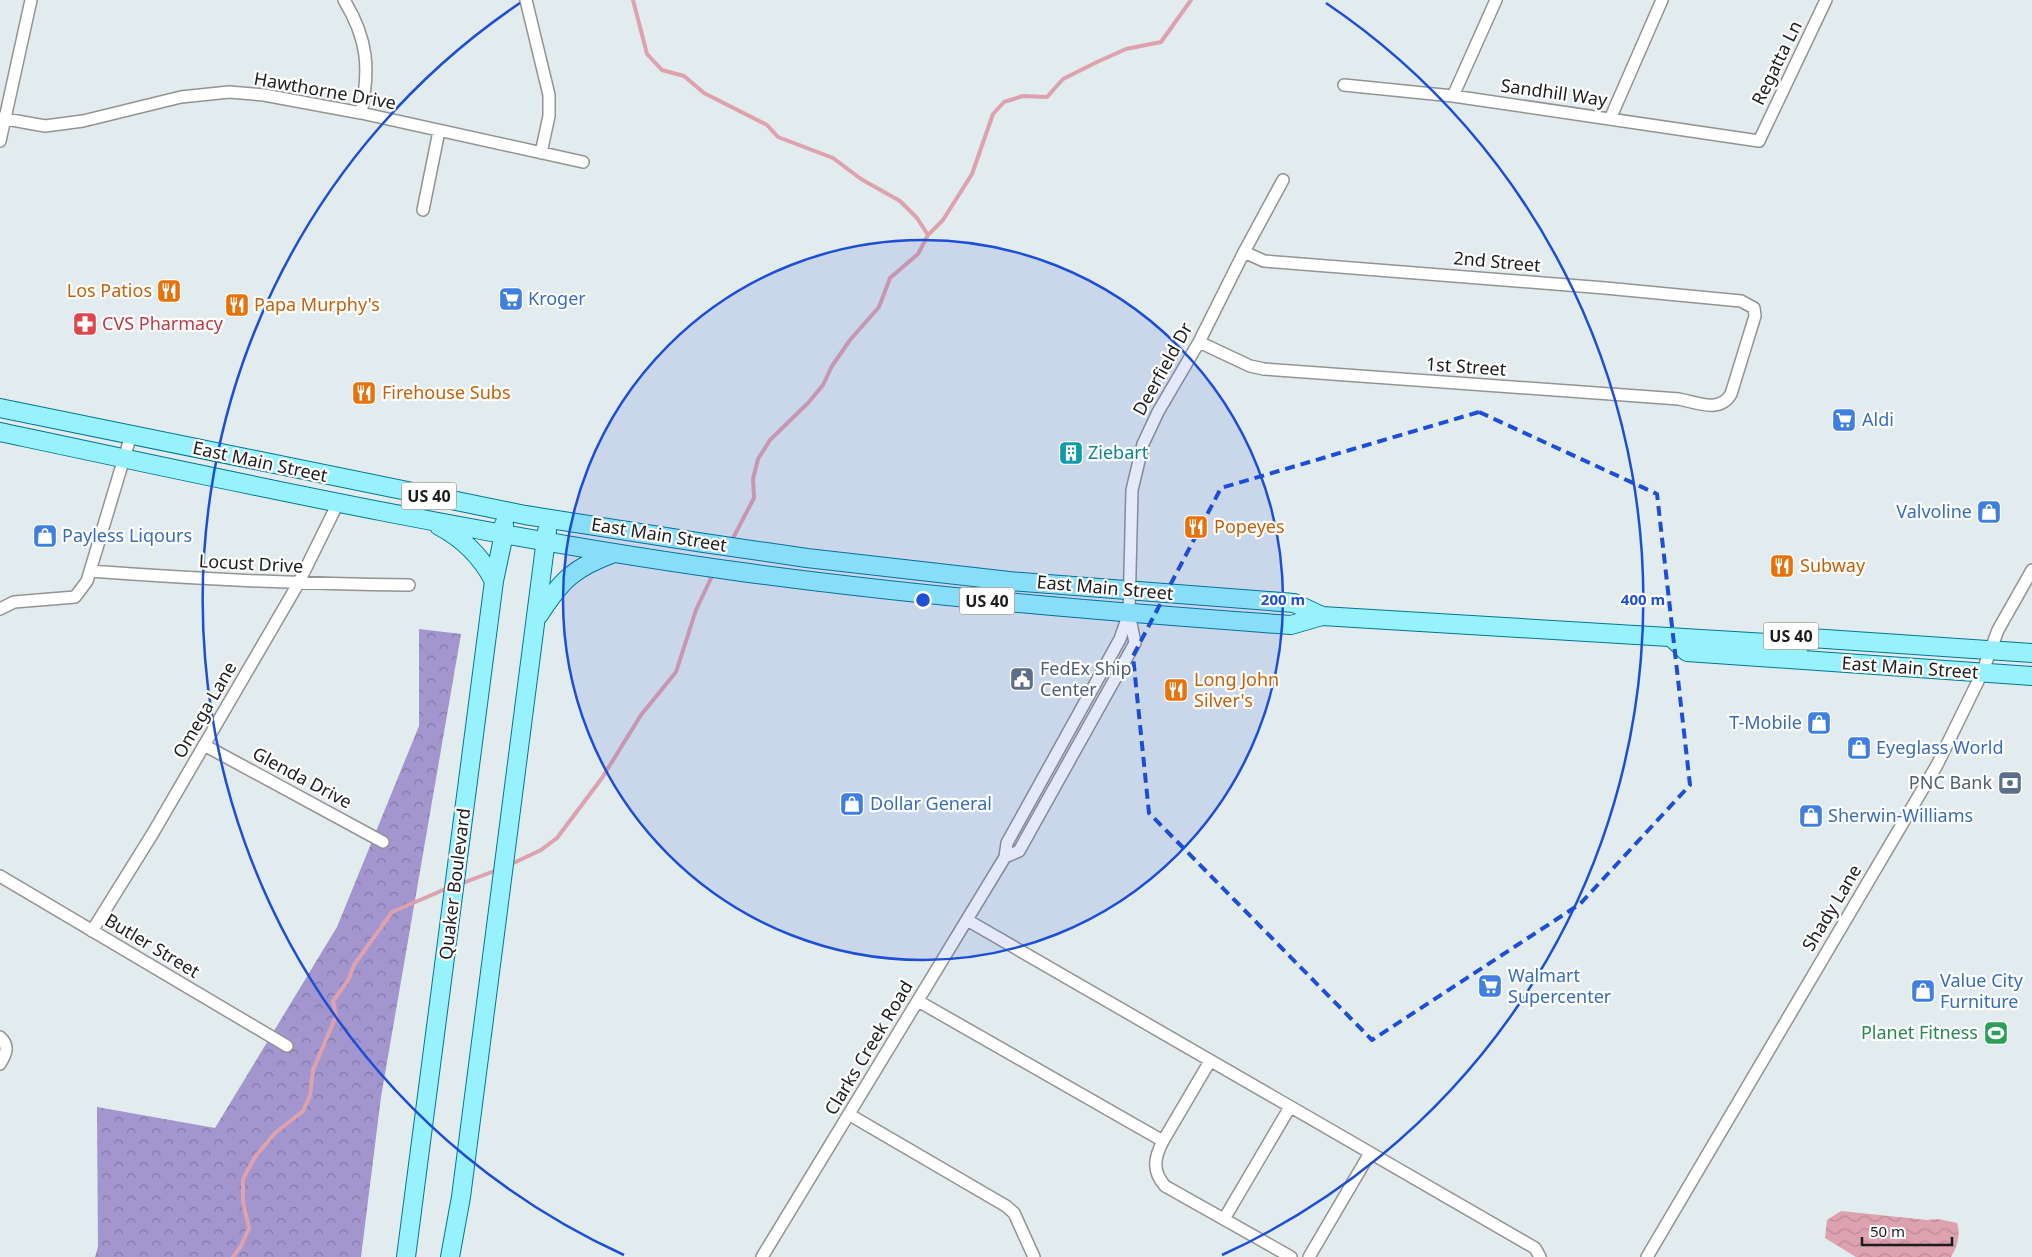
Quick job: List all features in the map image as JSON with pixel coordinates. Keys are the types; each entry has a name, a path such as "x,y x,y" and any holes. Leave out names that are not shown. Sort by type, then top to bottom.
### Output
{"main road":[{"name":"East Main Street","path":"0,408 504,511 704,543 1129,602"},
{"name":"East Main Street","path":"0,432 504,534 614,553 747,573 989,601 1294,603 1322,616 1674,639 1800,645 1808,637 2032,653"},
{"name":"Quaker Boulevard","path":"406,1257 494,581 504,534 504,511"},
{"path":"450,1257 461,1197 549,518"},
{"path":"428,519 467,544 480,559 494,581"},
{"path":"536,620 563,580 581,568 614,553"},
{"name":"East Main Street","path":"1674,639 1687,652 2032,676"}],"street":[{"path":"0,141 2,119 31,0"},
{"path":"344,0 362,36 367,63 367,86 361,113"},
{"path":"526,0 550,105 541,153"},
{"path":"1453,96 1496,0"},
{"path":"1610,119 1662,0"},
{"name":"Regatta Ln","path":"1759,141 1826,0"},
{"name":"Sandhill Way","path":"1344,85 1453,96 1759,141"},
{"name":"Hawthorne Drive","path":"2,119 45,126 83,121 181,97 229,92 264,95 361,113 439,132 583,162"},
{"path":"423,210 439,132"},
{"name":"Deerfield Dr","path":"1129,602 1132,490 1138,458 1158,412 1199,342 1283,180"},
{"name":"2nd Street","path":"1244,252 1264,261 1604,288 1741,301 1754,308 1755,316 1732,394"},
{"name":"1st Street","path":"1199,342 1250,366 1264,369 1680,399 1708,405 1719,405 1727,401 1732,394"},
{"path":"0,609 14,602 75,597 82,591 90,571 131,435"},
{"name":"Omega Lane","path":"92,931 298,584 339,501"},
{"name":"Shady Lane","path":"1647,1257 1937,765 1982,673 1990,650 2007,614 2032,570"},
{"name":"Locust Drive","path":"90,571 298,584 409,585"},
{"name":"Clarks Creek Road","path":"762,1257 850,1115 1005,856 1007,843 1120,639 1129,602"},
{"name":"Clarks Creek Road","path":"1005,856 1018,851 1135,643 1129,602"},
{"name":"Glenda Drive","path":"204,745 383,842"},
{"name":"Butler Street","path":"0,876 287,1046"},
{"path":"967,920 1535,1248 1540,1257"},
{"path":"918,1001 1163,1141"},
{"path":"0,1037 6,1043 7,1049 0,1064"},
{"path":"1210,1061 1157,1153 1157,1177 1165,1186 1292,1257"},
{"path":"1224,1219 1290,1107"},
{"path":"850,1115 1006,1206 1014,1213 1034,1257"},
{"path":"1310,1257 1370,1154"}],"highlighted area":[{"path":"1479,412 1657,494 1690,785 1580,904 1372,1040 1149,813 1133,656 1221,488"}],"green space":[{"path":"419,629 461,634 381,1097 361,1257 95,1257 98,1247 97,1107 215,1128 337,927 419,726"}],"water":[{"path":"1841,1211 1927,1220 1938,1219 1957,1223 1959,1231 1957,1245 1951,1257 1856,1257 1825,1238 1827,1220"}],"waterway":[{"path":"633,0 647,54 662,70 684,76 704,93 767,125 778,137 833,158 861,179 900,201 917,218 928,235"},
{"path":"731,542 754,498 753,479 758,459 770,440 808,403 823,385 832,366 850,340 879,307 890,278 918,254 928,235 943,220 972,174 993,114 1004,102 1023,96 1047,97 1063,79 1126,49 1161,42 1191,0"},
{"path":"509,865 541,850 557,838 602,778 641,715 676,672 696,610 713,574"},
{"path":"460,884 497,870"},
{"path":"233,1257 241,1246 249,1228 243,1201 243,1179 255,1157 275,1133 303,1111 310,1096 313,1070 336,1016 333,1001 349,979 354,965 392,912 448,888"}],"place":[{"name":"Los Patios","path":"169,291"},
{"name":"Kroger","path":"511,299"},
{"name":"Papa Murphy's","path":"237,305"},
{"name":"CVS Pharmacy","path":"85,324"},
{"name":"Firehouse Subs","path":"364,393"},
{"name":"Aldi","path":"1844,420"},
{"name":"Ziebart","path":"1071,453"},
{"name":"Valvoline","path":"1989,512"},
{"name":"Popeyes","path":"1196,527"},
{"name":"Payless Liqours","path":"45,536"},
{"name":"Subway","path":"1782,566"},
{"name":"FedEx Ship Center","path":"1022,679"},
{"name":"Long John Silver's","path":"1176,690"},
{"name":"T-Mobile","path":"1819,723"},
{"name":"Eyeglass World","path":"1859,748"},
{"name":"PNC Bank","path":"2010,783"},
{"name":"Dollar General","path":"852,804"},
{"name":"Sherwin-Williams","path":"1811,816"},
{"name":"Walmart Supercenter","path":"1490,986"},
{"name":"Value City Furniture","path":"1923,991"},
{"name":"Planet Fitness","path":"1996,1033"}]}
